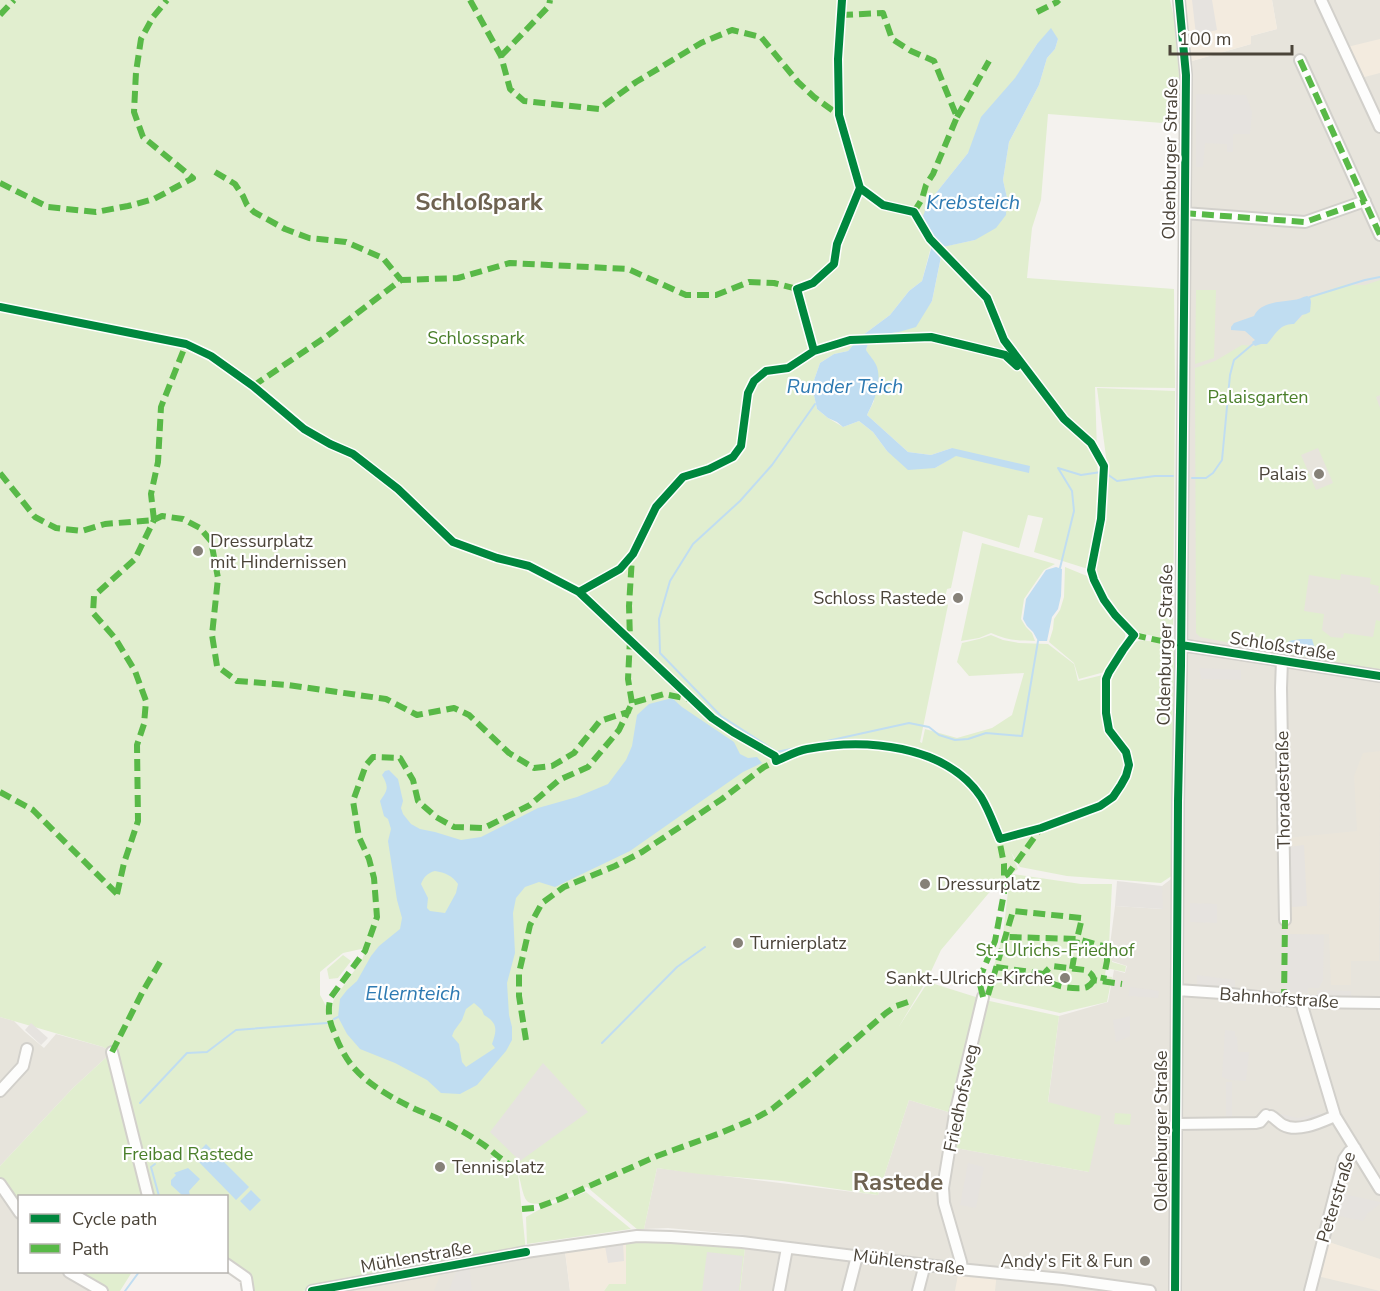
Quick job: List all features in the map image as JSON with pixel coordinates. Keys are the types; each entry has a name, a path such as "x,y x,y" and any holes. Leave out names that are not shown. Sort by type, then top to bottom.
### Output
{"street":[{"name":"Oldenburger Straße","path":"1175,1291 1186,75 1179,0"},
{"path":"1321,0 1380,127"},
{"path":"1300,60 1380,235"},
{"path":"1184,213 1305,222 1365,201"},
{"name":"Schloßstraße","path":"1181,645 1380,676"},
{"name":"Thoradestraße","path":"1282,660 1285,920"},
{"name":"Bahnhofstraße","path":"1177,990 1302,1002 1380,1003"},
{"name":"Friedhofsweg","path":"962,1269 944,1203 943,1188 955,1114 983,997"},
{"name":"Peterstraße","path":"1302,1002 1302,1009 1335,1116 1355,1148 1344,1159 1310,1291"},
{"path":"0,1091 23,1066 27,1049"},
{"path":"112,1052 148,1195"},
{"path":"1175,1124 1256,1123 1269,1115 1282,1125 1297,1128 1335,1116"},
{"path":"1355,1148 1380,1189"},
{"path":"0,1184 18,1210"},
{"name":"Mühlenstraße","path":"312,1291 526,1252 637,1236 671,1236 1063,1279 1150,1291"},
{"path":"780,1291 787,1248"},
{"path":"848,1291 857,1256"},
{"path":"918,1291 925,1264"},
{"path":"228,1265 246,1278 248,1291"},
{"path":"71,1273 102,1291"}],"shaded area":[{"path":"1179,0 1272,0 1277,29 1251,36 1251,44 1185,63"},
{"path":"1192,0 1212,0 1217,30 1196,35"},
{"path":"1272,0 1380,0 1380,1291 740,1291 745,1248 744,1235 668,1228 644,1229 657,1168 878,1195 909,1100 955,1114 950,1147 1089,1172 1048,1103 1059,1016 1108,1002 1114,970 1125,973 1127,966 1112,961 1110,945 1115,906 1162,909 1162,886 1175,876 1185,63 1251,44 1251,36 1277,29"},
{"path":"1380,39 1380,73 1357,79 1343,48"},
{"path":"1196,94 1246,95 1252,112 1250,134 1233,134 1233,152 1227,152 1227,144 1205,143 1203,167 1196,167"},
{"path":"1199,668 1241,670 1241,680 1201,679"},
{"path":"1380,751 1379,961 1351,961 1351,985 1331,985 1329,934 1287,934 1287,838 1357,831 1354,776 1363,753"},
{"path":"1304,845 1307,906 1292,907 1289,847"},
{"path":"1117,881 1162,886 1163,909 1115,906"},
{"path":"1190,903 1217,904 1217,923 1190,922"},
{"path":"1287,934 1324,935 1323,980 1319,988 1308,988 1308,993 1286,992"},
{"path":"1197,975 1235,980 1235,990 1197,987"},
{"path":"1130,987 1159,991 1158,998 1128,996"},
{"path":"1317,990 1351,991 1351,998 1317,998"},
{"path":"1130,1016 1130,1036 1116,1042 1113,1020"},
{"path":"0,1017 14,1021 44,1048 56,1034 103,1047 112,1052 73,1088 0,1166"},
{"path":"31,1023 48,1038 41,1045 25,1030"},
{"path":"1225,1030 1235,1031 1238,1052 1249,1052 1246,1081 1222,1077"},
{"path":"1171,1052 1170,1097 1164,1096 1163,1077 1164,1061"},
{"path":"543,1063 588,1112 520,1161 490,1132"},
{"path":"1226,1082 1232,1082 1232,1122 1226,1122"},
{"path":"1321,1113 1322,1119 1296,1124 1281,1120 1281,1114 1298,1118"},
{"path":"968,1163 984,1167 976,1208 960,1205"},
{"path":"0,1184 18,1211 18,1273 72,1273 102,1291 0,1291"},
{"path":"1340,1193 1380,1202 1380,1204 1367,1214 1363,1221 1335,1215"},
{"path":"1323,1240 1380,1259 1380,1291 1313,1275"},
{"path":"623,1242 624,1261 608,1263 605,1246"},
{"path":"626,1242 626,1284 609,1284 604,1291 570,1291 565,1251"},
{"path":"565,1251 570,1291 312,1291 444,1266"},
{"path":"707,1252 743,1256 739,1291 702,1291"},
{"path":"469,1264 472,1291 449,1290 458,1267"},
{"path":"444,1266 434,1291 331,1291"},
{"path":"959,1269 997,1272 995,1291 955,1291"}],"green space":[{"name":"Schlosspark","path":"0,0 1170,0 1174,18 1179,75 1175,124 1048,114 1041,200 1032,228 1027,278 1174,289 1175,388 1095,387 1097,529 1088,569 1034,552 1043,518 1028,515 1019,548 963,531 951,588 947,589 944,602 948,605 920,742 922,743 925,729 957,738 992,728 1012,715 1024,673 969,676 957,662 962,643 991,635 1019,643 1048,644 1074,664 1078,681 1111,673 1122,654 1139,641 1173,647 1175,661 1173,875 1161,883 1067,876 1020,867 1011,852 1018,869 1012,874 1081,884 1112,884 1109,945 1112,962 1126,966 1125,972 1106,968 1105,976 1112,977 1107,1002 1060,1013 985,996 1003,935 1010,874 998,882 941,950 927,980 898,1028 928,982 979,998 959,1071 965,1075 985,1000 1059,1016 1048,1102 1101,1116 1089,1172 950,1147 955,1114 909,1100 878,1195 782,1181 657,1168 644,1229 638,1230 587,1187 547,1202 538,1204 527,1201 518,1173 526,1252 317,1289 250,1291 228,1263 228,1195 18,1195 18,1211 0,1184 0,1166 73,1088 112,1052 103,1047 0,1017","holes":["1058,39 1055,49 1047,58 1039,85 1009,142 1003,180 1007,198 975,240 942,247 928,203 968,153 1037,44","933,239 943,248 932,301 925,311 899,332 869,336 866,350 874,401 867,415 908,452 931,455 952,448 955,456 935,468 887,451 873,432 859,421 843,427 828,418 817,409 812,386 820,363 834,354 848,351 859,338 890,315 909,291 922,281","370,947 365,951 362,960 334,999 330,1013 320,995 320,972 343,953"]},
{"name":"Palaisgarten","path":"1380,280 1380,395 1376,397 1380,408 1380,593 1378,593 1379,586 1370,584 1371,578 1341,574 1340,580 1309,575 1304,611 1324,614 1322,630 1331,637 1343,638 1344,633 1373,637 1376,620 1380,621 1380,669 1317,660 1200,637 1196,633 1195,368 1215,361 1242,345 1254,346 1271,340 1279,329 1300,319 1311,303 1310,297 1343,285 1365,285","holes":["1318,448 1333,483 1316,490 1301,455"]},
{"path":"1196,290 1216,290 1214,358 1195,364"},
{"path":"1097,388 1175,391 1173,641 1137,632 1112,605 1096,578 1094,569 1103,525 1108,472"},
{"path":"982,543 1055,564 1044,570 1024,599 1021,619 1035,641 1013,640 991,633 961,641"},
{"path":"1065,567 1087,576 1106,607 1125,630 1125,642 1108,671 1079,679 1074,663 1049,642 1054,619 1064,597"},
{"path":"343,955 351,961 338,978 329,979 327,969"},
{"path":"1115,1113 1131,1114 1130,1125 1114,1124"},
{"path":"586,1192 631,1229 527,1244 526,1217 544,1207"},
{"path":"669,1241 745,1248 740,1291 604,1291 609,1284 626,1284 626,1242"},
{"path":"71,1273 131,1273 120,1291 102,1291"}],"water":[{"path":"1051,28 1058,39 1055,49 1047,58 1039,85 1009,142 1003,180 1007,198 1006,215 996,228 975,240 943,247 932,301 916,327 870,336 866,350 876,365 879,379 875,398 867,415 908,452 931,455 952,448 1030,466 1029,473 956,456 935,468 908,470 887,451 873,432 859,421 843,427 817,409 812,386 820,363 834,354 848,351 859,338 890,315 909,291 922,281 934,238 930,235 923,216 928,203 968,153 981,117 1015,78 1037,44"},
{"path":"1310,297 1311,302 1310,312 1302,315 1294,324 1285,325 1267,344 1255,346 1252,342 1255,340 1245,331 1231,330 1234,323 1254,316 1266,305"},
{"path":"1056,567 1062,569 1058,609 1052,617 1047,641 1038,641 1023,619 1026,599 1046,570"},
{"path":"1312,639 1315,649 1312,656 1287,650 1286,646 1289,641"},
{"name":"Ellernteich","path":"672,698 734,742 740,754 748,758 757,757 762,763 743,772 630,851 555,887 539,882 525,887 516,898 513,913 515,953 507,983 512,1040 506,1051 477,1085 460,1094 441,1093 427,1080 395,1063 360,1049 347,1034 338,1017 340,999 357,981 379,946 400,929 402,918 388,841 391,829 380,801 387,788 382,775 385,771 389,770 398,779 403,801 401,808 411,824 420,829 461,840 481,837 538,808 577,797 608,784 626,760 632,746 637,715 649,704","holes":["435,871 448,875 458,884 456,893 445,913 430,911 427,908 428,898 421,884 426,876","474,1003 494,1024 492,1044 495,1048 466,1067 462,1062 459,1044 452,1036 466,1009"]},
{"path":"206,1144 249,1187 236,1200 194,1157"},
{"path":"188,1168 200,1179 189,1191 190,1195 182,1195 171,1185 171,1180 176,1175 174,1173"},
{"path":"251,1190 261,1200 250,1211 240,1201"}],"waterway":[{"path":"1310,297 1380,277"},
{"path":"1192,478 1206,478 1213,473 1222,460 1230,375 1234,360 1253,344"},
{"name":"Runder Teich","path":"815,404 772,465 740,501 693,544 670,581 659,619 660,653 721,716 777,752 909,723 929,727 939,735 955,740 968,739 986,733 1022,736 1038,641"},
{"path":"1060,568 1074,511 1072,491 1058,468 1081,475 1101,472"},
{"path":"1107,474 1117,481 1173,476"},
{"path":"602,1043 677,967 705,947"},
{"path":"334,1019 338,1017"},
{"path":"140,1103 187,1053 207,1052 236,1030 327,1023"},
{"path":"155,1164 151,1167 159,1195"},
{"path":"125,1291 138,1273"}],"marked path":[{"path":"0,15 14,0"},
{"path":"0,183 48,207 96,212 154,199 193,178 143,137 134,112 136,72 141,39 153,17 167,0"},
{"path":"470,0 501,56 510,89 524,101 599,109 636,82 701,43 732,30 761,37 798,82 839,115"},
{"path":"501,56 549,6 550,0"},
{"path":"1037,12 1059,0"},
{"path":"841,15 883,13 892,39 911,51 934,61 957,117 933,174 926,185 922,199 914,212"},
{"path":"1300,60 1380,235"},
{"path":"957,117 989,61"},
{"path":"215,172 235,184 247,205 254,212 285,229 309,238 346,242 383,258 401,280"},
{"path":"1184,213 1305,222 1365,201"},
{"path":"253,386 327,336 401,280 458,278 510,263 628,269 686,295 716,295 749,282 774,283 797,289 802,287"},
{"path":"154,520 151,494 158,462 161,407 186,344"},
{"path":"0,473 35,517 56,528 82,531 105,524 154,520 162,516 183,519 200,528 211,541 218,578 212,635 217,666 237,681 288,685 386,699 417,715 454,708 469,715 509,753 534,768 552,766 574,753 600,721 628,712 629,709"},
{"path":"117,894 124,863 138,821 137,745 144,724 146,701 135,671 115,638 93,613 94,596 135,559 154,520"},
{"path":"632,557 628,679 632,703"},
{"path":"1134,635 1175,644"},
{"path":"517,1168 467,1134 399,1101 367,1081 348,1060 332,1028 329,1010 331,997 365,951 377,917 374,878 369,859 359,837 353,801 366,765 373,757 400,758 413,780 418,801 436,817 454,827 484,828 530,805 559,780 588,767 619,730 632,703 664,694 689,699"},
{"path":"526,1040 519,996 519,973 530,925 542,903 564,887 642,852 722,799 764,767 779,760"},
{"path":"0,792 33,810 117,894"},
{"path":"1005,876 1041,828"},
{"path":"983,997 979,980 995,941 1004,893 1004,864 998,834"},
{"path":"988,995 1013,911 1082,918 1077,939 1006,937"},
{"path":"1284,1001 1285,920"},
{"path":"1072,969 1077,939 1107,947 1103,981"},
{"path":"112,1052 163,957"},
{"path":"1094,980 1087,987 1065,987 1049,982 1045,978 1045,973 1052,966 1085,970 1092,975 1094,980 1122,984"},
{"path":"996,967 1044,974"},
{"path":"522,1209 535,1208 560,1199 657,1156 756,1118 772,1109 807,1081 886,1013 908,1002"}],"cycle path":[{"path":"842,0 838,59 839,115 860,188 883,205 914,212 930,239 987,298 1004,340 1064,419 1091,443 1104,466 1101,519 1091,570 1104,600 1134,635"},
{"path":"1175,1291 1186,75 1179,0"},
{"path":"814,351 797,289 813,283 834,264 837,244 860,188"},
{"path":"0,307 186,344 211,356 253,386 304,429 353,454 398,489 453,542 497,558 529,566 579,592 712,718 775,756 776,761 807,749 853,744 878,745 925,756 947,766 966,779 984,802 1000,839 1041,828 1100,806 1113,797 1121,785 1129,765 1126,752 1109,730 1106,713 1106,679 1134,635"},
{"path":"579,592 620,569 633,554 656,507 683,477 709,469 733,457 741,446 748,393 754,381 766,371 788,368 814,351 850,340 931,337 1005,355 1017,366"},
{"path":"1181,645 1380,676"},
{"path":"312,1291 526,1252"}],"place":[{"name":"Palais","path":"1319,474"},
{"name":"Dressurplatz mit Hindernissen","path":"198,551"},
{"name":"Schloss Rastede","path":"958,598"},
{"name":"Dressurplatz","path":"925,884"},
{"name":"Turnierplatz","path":"738,943"},
{"name":"Sankt-Ulrichs-Kirche","path":"1065,978"},
{"name":"Tennisplatz","path":"440,1167"},
{"name":"Andy's Fit & Fun","path":"1145,1261"}],"district":[{"name":"Schloßpark","path":"479,202"},
{"name":"Rastede","path":"898,1182"}],"water label":[{"name":"Krebsteich","path":"973,202"}],"park label":[{"name":"St.-Ulrichs-Friedhof","path":"1055,950"},
{"name":"Freibad Rastede","path":"188,1154"}]}
